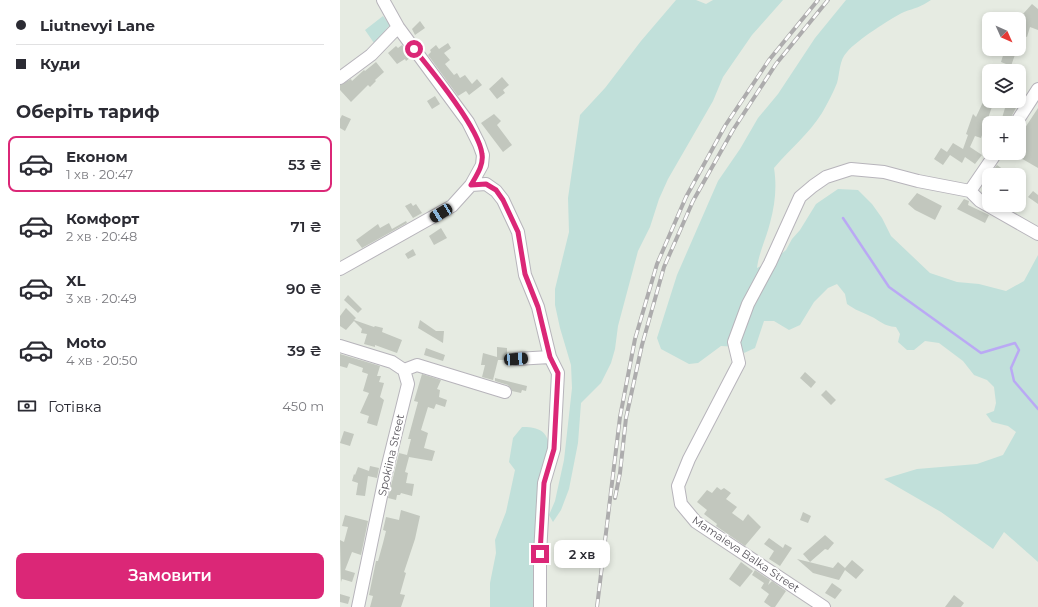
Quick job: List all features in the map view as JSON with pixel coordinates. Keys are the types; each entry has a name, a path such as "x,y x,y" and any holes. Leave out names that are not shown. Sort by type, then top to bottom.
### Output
{"street":[{"path":"340,269 452,206 471,185 482,165 483,154 468,122 398,27 383,0"},
{"path":"340,78 371,55 398,27"},
{"path":"1021,116 1038,89"},
{"path":"991,160 970,191 980,201 1038,234"},
{"name":"Mamaieva Balka Street","path":"824,607 696,522 681,504 678,486 689,459 739,363 734,342 745,310 770,263 800,197 826,177 851,168 884,172 918,181 970,191"},
{"path":"471,185 486,184 496,190 506,206 518,232 525,274 538,307 550,357 558,373 554,449 544,483 540,554 540,607"},
{"path":"340,346 392,362 404,370 417,365 505,392"},
{"path":"516,359 550,357"},
{"name":"Spokiina Street","path":"358,607 385,477 408,384 404,370"}],"shaded area":[{"path":"676,0 696,0 706,4 713,0 783,0 752,35 723,77 713,101 668,179 659,199 650,227 638,251 618,326 615,349 611,363 601,383 581,403 578,443 569,489 561,510 553,522 549,515 555,501 564,460 572,388 571,365 555,305 555,289 569,232 568,198 580,115 605,88 641,41"},
{"path":"846,0 931,0 921,6 898,15 883,24 858,42 844,55 837,83 822,113 805,135 774,168 775,196 773,209 759,256 757,268 776,258 786,250 816,204 838,189 858,190 872,204 882,218 891,236 930,273 957,282 979,284 1006,291 1024,281 1038,255 1038,562 1004,532 993,549 941,512 884,479 917,469 977,464 1003,455 1016,432 1008,426 992,422 986,414 994,411 996,403 994,387 987,380 974,375 963,361 939,343 925,341 914,350 907,350 898,342 900,334 896,327 885,324 847,304 845,294 837,284 828,288 814,302 800,325 789,330 774,321 764,321 755,348 744,353 739,347 721,346 698,363 689,364 661,349 657,338 677,275 718,181 740,149 758,118 778,94 815,38"},
{"path":"383,16 390,25 374,43 365,30"},
{"path":"522,427 536,428 543,432 546,435 549,445 536,509 534,607 490,607 490,583 496,553 495,540 506,512 515,470 509,462 513,438"}],"building":[{"path":"1032,4 1038,9 1038,30 1030,27 1027,37 1026,12 1025,12"},
{"path":"420,21 425,28 415,35 412,29"},
{"path":"448,43 451,48 444,53 450,60 445,64 454,75 457,73 460,78 465,75 472,84 477,79 482,85 469,95 466,91 458,96 428,55 431,52 430,50 436,45 439,49"},
{"path":"402,45 411,57 406,61 405,59 397,64 388,53 396,46 398,48"},
{"path":"1003,56 1015,56 1012,64 1001,62"},
{"path":"376,62 384,72 370,87 368,85 351,102 340,90 340,85 351,79 352,81"},
{"path":"502,77 509,85 503,90 505,93 497,99 489,89"},
{"path":"435,96 440,104 432,109 427,101"},
{"path":"982,104 982,108 992,108 989,116 982,116 981,138 975,136 970,147 982,155 975,164 965,157 962,163 950,155 943,165 934,159 941,148 947,152 953,143 963,149 968,135 966,134 973,114 976,117"},
{"path":"1005,108 1016,108 1012,116 1003,116"},
{"path":"1038,108 1038,168 1024,160 1026,160 1026,126"},
{"path":"494,114 501,121 497,125 512,145 503,152 481,123"},
{"path":"342,115 351,119 345,131 340,128 340,119"},
{"path":"1033,191 1038,195 1038,204 1028,197"},
{"path":"917,193 942,206 935,220 915,210 908,204"},
{"path":"964,199 969,201 968,205 989,215 985,223 957,209"},
{"path":"411,203 413,206 416,204 422,213 413,218 405,206"},
{"path":"406,221 407,223 362,248 356,240 378,224 380,228 389,223 392,229"},
{"path":"441,228 447,238 434,245 429,236"},
{"path":"413,249 416,255 408,259 405,254"},
{"path":"348,295 362,309 358,313 344,300"},
{"path":"346,308 356,318 354,320 374,327 383,328 382,332 402,340 397,353 375,345 375,347 364,344 367,334 361,333 362,329 354,321 346,330 340,326 340,316"},
{"path":"420,320 436,331 444,331 443,343 418,328"},
{"path":"497,347 507,348 507,360 498,360 493,380 482,377 485,365 481,365 483,353 497,357"},
{"path":"426,348 445,355 443,361 424,355"},
{"path":"340,354 380,366 377,376 381,376 379,382 384,383 380,397 384,400 377,426 367,423 369,416 360,413 369,393 363,391 368,374 362,372 363,368 349,363 347,368 340,366"},
{"path":"805,372 816,382 811,388 800,378"},
{"path":"422,374 441,380 437,389 440,390 439,397 447,400 445,407 436,404 434,409 428,407 421,430 428,433 424,448 435,451 432,461 409,457 405,472 408,473 406,483 414,484 412,496 401,493 400,495 397,495 396,500 388,498 399,453 407,455 411,439 408,439 418,402 414,401"},
{"path":"495,378 527,386 526,391 522,390 521,393 512,391 508,385 495,381"},
{"path":"826,390 836,400 831,405 821,395"},
{"path":"344,431 354,434 350,446 340,443"},
{"path":"370,466 379,468 377,478 368,476 365,496 356,495 358,483 352,481 354,474 355,475 358,467 369,471"},
{"path":"717,487 721,490 724,488 731,493 726,499 737,507 732,513 743,521 748,514 761,527 745,546 716,526 717,524 704,514 707,510 697,502 707,490 712,493"},
{"path":"401,510 420,516 415,539 404,572 406,573 400,594 405,595 401,607 370,607 373,596 369,595 376,561 378,561 386,531 383,530 386,517 399,520"},
{"path":"803,512 811,516 808,523 800,520"},
{"path":"345,515 368,521 361,555 352,552 345,570 355,573 352,582 342,579 341,582 340,540 344,542 348,527 342,526"},
{"path":"825,535 834,543 828,550 825,549 810,562 803,554"},
{"path":"769,538 783,548 785,544 792,548 780,566 769,559 774,551 764,544"},
{"path":"797,559 833,568 838,562 845,568 852,560 864,570 856,579 845,570 839,580 813,573"},
{"path":"741,562 753,571 740,587 729,579"},
{"path":"755,570 770,580 768,585 772,581 786,591 775,607 771,607 764,602 769,594 761,588 764,583 752,575"},
{"path":"832,583 842,590 835,599 825,593"},
{"path":"340,594 350,597 348,604 340,602"},
{"path":"954,595 964,603 961,607 945,607"}],"waterway":[{"path":"843,218 889,287 981,353 1015,343 1019,350 1011,368 1014,381 1038,409"}],"railway":[{"path":"597,607 620,417 635,339 657,264 686,197 725,126 769,60 818,0"},
{"path":"615,498 620,473 626,418 642,345 664,267 693,201 733,130 776,64 828,0"}],"route":[{"path":"414,49 468,122 479,144 483,154 482,165 471,185 486,184 496,190 503,200 518,232 525,274 538,307 550,357 558,373 554,449 544,483 540,554"}]}
